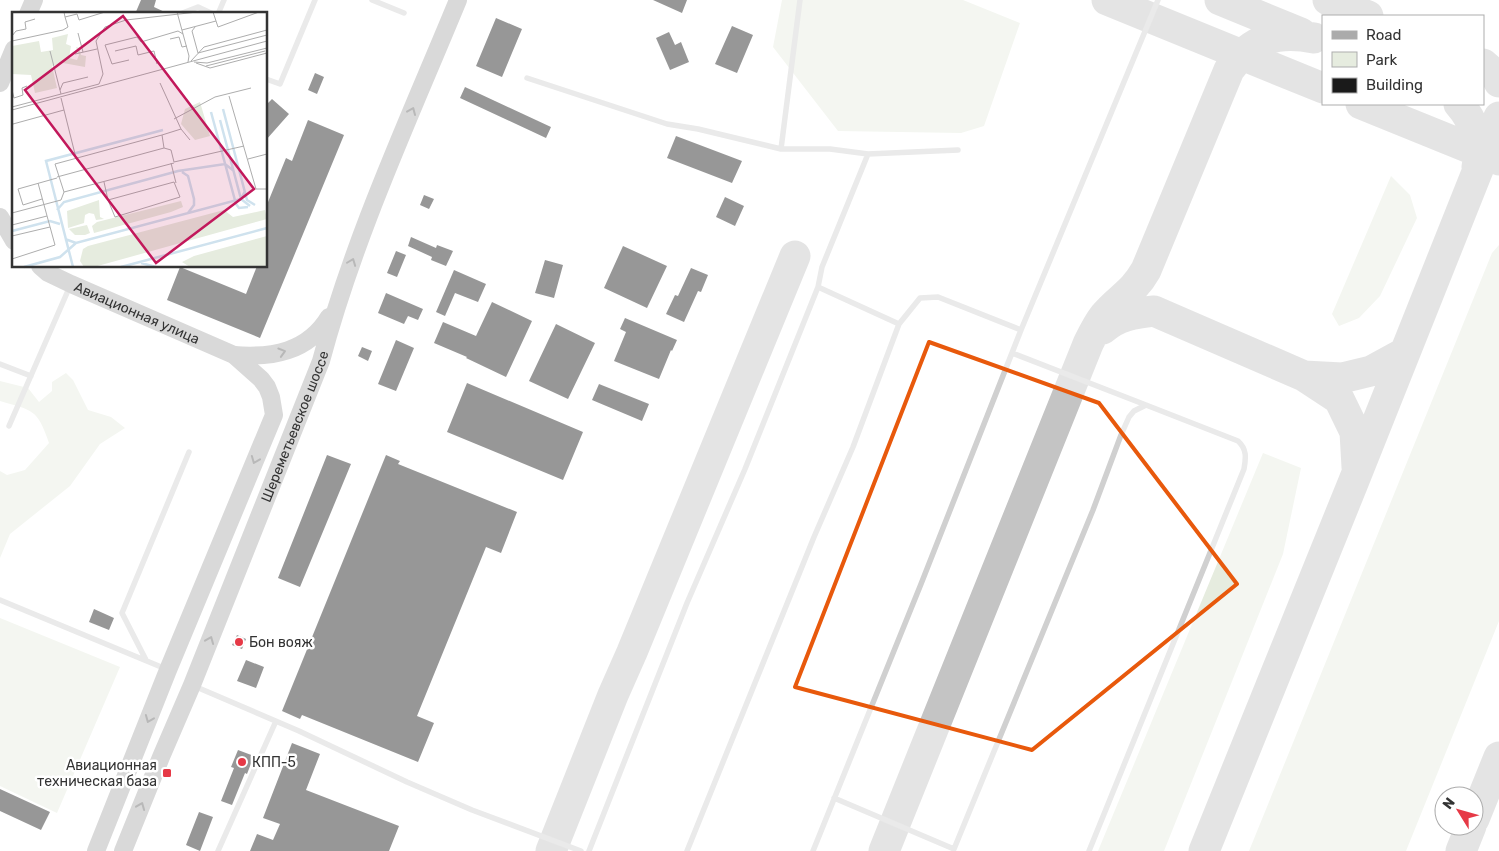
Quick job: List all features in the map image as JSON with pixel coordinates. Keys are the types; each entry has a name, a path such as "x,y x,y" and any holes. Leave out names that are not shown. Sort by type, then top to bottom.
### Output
{"main road":[{"path":"29,12 34,0"},
{"name":"Шереметьевское шоссе","path":"123,851 192,685 321,361 335,308 381,186 458,0"},
{"path":"0,83 12,54"},
{"path":"0,217 12,238"},
{"name":"Авиационная улица","path":"42,268 70,284 234,355 261,379 271,397 274,415"},
{"name":"Авиационная улица","path":"234,355 273,355 288,351 303,344 315,334 335,308"},
{"name":"Шереметьевское шоссе","path":"96,851 168,670 274,415"}],"lane":[{"path":"219,12 224,0"},
{"path":"268,79 280,84 315,0"},
{"path":"372,0 404,13"},
{"path":"781,149 800,0"},
{"path":"813,851 1021,330 1158,0"},
{"path":"185,12 198,7 209,12"},
{"path":"527,78 667,124 698,129 781,149 830,149 868,154 958,150"},
{"path":"588,851 687,603 745,469 818,287 822,268 868,154"},
{"path":"9,426 70,284"},
{"path":"818,287 899,324"},
{"path":"686,851 852,447 899,324 920,298 938,297 1021,330"},
{"path":"1012,353 1238,441 1243,445 1246,460 1089,851"},
{"path":"0,364 30,376"},
{"path":"834,798 956,850 1121,435 1129,417 1134,411 1146,405"},
{"path":"146,660 122,614 189,452"},
{"path":"0,600 168,670"},
{"path":"192,685 472,810 581,851"},
{"path":"218,851 276,721"}],"highlighted area":[{"path":"929,342 1099,403 1237,584 1032,750 795,687"}],"green space":[{"path":"782,0 963,0 1020,23 984,126 961,133 838,131 773,47"},
{"path":"1391,176 1410,195 1417,218 1380,296 1359,318 1339,326 1332,314"},
{"path":"1499,245 1499,621 1406,851 1249,851 1492,253"},
{"path":"66,373 73,380 88,410 111,417 125,428 100,444 70,486 10,534 0,558 0,471 7,475 25,470 49,443 37,417 27,409 0,401 0,381 28,388 39,402 52,391 52,382"},
{"path":"1263,453 1301,468 1283,554 1164,851 1098,851"},
{"path":"0,618 120,667 57,813 0,786"}],"building":[{"path":"141,0 156,0 154,7 165,12 136,12"},
{"path":"653,0 687,0 682,13"},
{"path":"496,18 522,29 502,77 476,66"},
{"path":"732,26 753,35 737,73 715,64"},
{"path":"669,32 675,45 681,42 689,62 670,70 656,38"},
{"path":"315,73 324,77 317,94 308,90"},
{"path":"465,87 551,127 546,138 460,98"},
{"path":"272,99 289,114 268,138 268,103"},
{"path":"308,120 344,135 260,338 167,300 180,268 246,294 256,268 268,268 268,202 286,158 292,161"},
{"path":"676,136 742,161 732,183 667,158"},
{"path":"424,195 434,199 429,209 420,205"},
{"path":"725,197 744,206 735,226 716,217"},
{"path":"411,237 436,248 437,245 453,251 446,266 431,260 432,257 408,246"},
{"path":"623,246 667,266 647,308 604,288"},
{"path":"396,251 406,255 397,277 387,273"},
{"path":"545,260 563,265 554,298 535,293"},
{"path":"691,268 708,275 701,292 698,291 684,322 666,314 675,295 678,296"},
{"path":"454,270 486,284 478,302 455,293 445,316 436,312"},
{"path":"386,293 423,309 418,320 408,316 404,324 378,313"},
{"path":"492,302 532,321 506,377 434,343 443,322 476,336"},
{"path":"625,318 677,340 659,379 614,361 626,332 620,329"},
{"path":"556,324 595,343 568,399 529,381"},
{"path":"396,340 414,348 396,391 378,384"},
{"path":"362,347 372,351 368,361 358,356"},
{"path":"467,383 583,432 563,480 447,432"},
{"path":"599,384 649,404 642,421 592,400"},
{"path":"327,455 351,464 300,587 278,578"},
{"path":"386,455 400,461 398,464 517,512 501,553 486,547 417,716 434,723 418,762 302,715 300,719 282,711"},
{"path":"94,609 114,618 109,630 89,622"},
{"name":"Бон вояж","path":"237,635 246,639 242,649 232,645"},
{"path":"246,660 264,667 256,688 237,681"},
{"path":"292,743 320,754 306,790 399,826 389,851 250,851 257,834 273,840 280,824 263,818"},
{"path":"238,750 254,756 232,805 221,801 234,768 231,767"},
{"path":"0,789 50,812 41,830 0,811"},
{"path":"199,812 213,817 200,851 186,845"}],"taxiway":[{"path":"1107,0 1322,88"},
{"path":"1220,0 1301,33"},
{"path":"1328,0 1366,15"},
{"path":"884,851 1088,344 1104,316 1131,290 1146,270 1229,70 1247,51 1266,39 1288,36 1314,38"},
{"path":"1484,65 1495,74 1499,82"},
{"path":"1363,105 1499,160"},
{"path":"1460,105 1476,133 1477,167"},
{"path":"1204,851 1499,117"},
{"path":"551,851 613,695 795,256"},
{"path":"1103,329 1114,321 1127,316 1154,311 1304,376 1339,399 1355,432 1357,467"},
{"path":"1304,376 1342,378 1371,371 1404,353"},
{"path":"1484,794 1499,757"},
{"path":"1461,851 1467,836"}],"place":[{"name":"Бон вояж","path":"239,642"},
{"name":"КПП-5","path":"242,762"},
{"name":"Авиационная техническая база","path":"167,773"}]}
